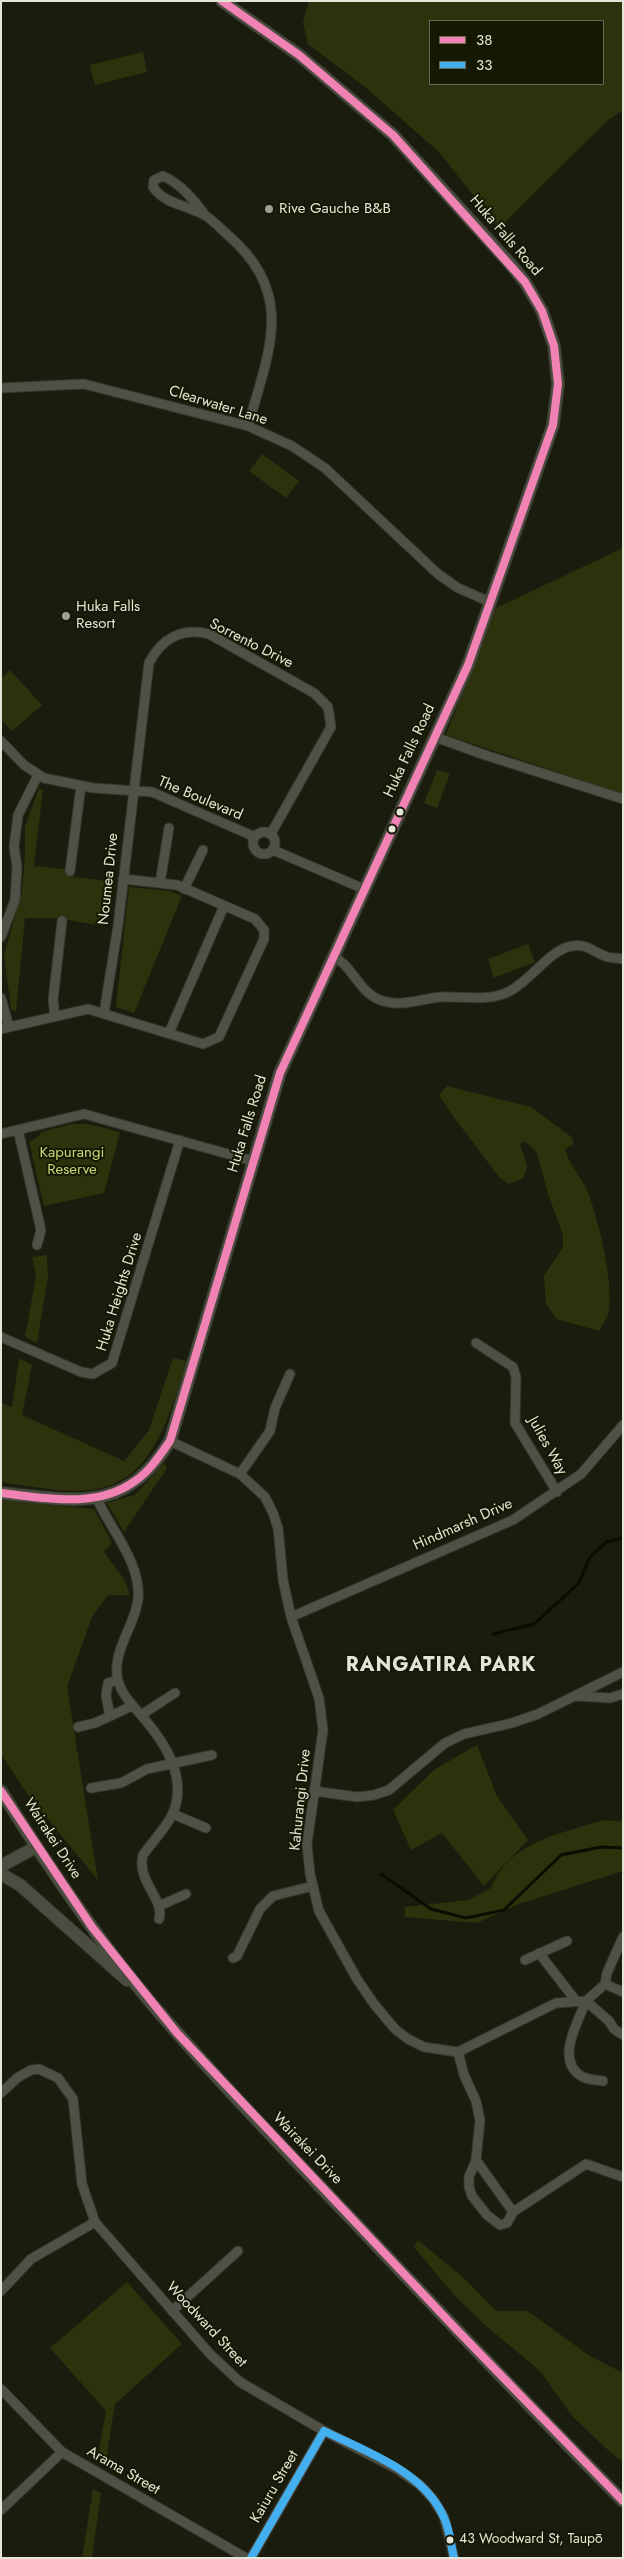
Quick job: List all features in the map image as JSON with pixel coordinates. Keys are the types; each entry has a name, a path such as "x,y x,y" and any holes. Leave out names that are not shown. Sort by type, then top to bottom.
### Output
{"street":[{"name":"Huka Falls Road","path":"1,1493 78,1500 97,1499 134,1483 159,1459 170,1441 253,1160 284,1065 468,665 544,452 557,406 558,369 554,346 542,311 525,282 512,266 394,135 299,55 222,1"},
{"path":"205,216 172,202 156,192 153,188 154,180 162,176 169,179 191,196 205,216 240,245 256,266 266,287 273,318 270,347 248,426"},
{"name":"Clearwater Lane","path":"1,388 84,384 248,426 292,446 326,468 438,574 458,588 490,602"},
{"name":"Sorrento Drive","path":"133,790 149,663 160,646 174,636 191,632 209,634 314,693 328,707 331,727 273,830 269,833"},
{"path":"434,737 486,756 623,799"},
{"path":"1,741 24,765 38,775 52,781 81,786 133,790"},
{"path":"1,937 15,900 17,867 14,847 18,815 38,775"},
{"path":"70,871 81,786"},
{"name":"The Boulevard","path":"133,790 152,792 256,837"},
{"name":"Noumea Drive","path":"104,1013 118,926 133,790"},
{"path":"160,883 169,828"},
{"name":"The Boulevard","path":"269,833 261,833 256,837 254,847 259,853 266,854 273,850 364,889"},
{"path":"269,833 274,839 273,850"},
{"path":"184,888 203,850"},
{"path":"1,998 5,1028 88,1009 203,1044 210,1043 219,1037 264,939 264,930 255,919 184,888 123,879"},
{"path":"169,1033 224,906"},
{"path":"55,1016 53,1000 62,921"},
{"path":"333,956 343,961 351,969 370,994 396,1003 438,998 492,996 507,993 523,982 560,950 571,946 584,945 608,957 623,959"},
{"path":"1,1134 84,1114 253,1160"},
{"path":"18,1130 41,1230 37,1244"},
{"name":"Huka Heights Drive","path":"1,1337 80,1372 93,1374 112,1363 180,1140"},
{"name":"Julies Way","path":"476,1343 513,1367 516,1377 515,1423 557,1492"},
{"path":"240,1474 270,1431 275,1408 290,1374"},
{"name":"Hindmarsh Drive","path":"291,1617 513,1520 557,1492 591,1464 623,1425"},
{"name":"Kahurangi Drive","path":"170,1441 240,1474 265,1497 278,1528 283,1580 291,1617 319,1698 323,1730 307,1844 312,1886 318,1911 331,1936 374,2004 395,2029 424,2047 458,2052"},
{"path":"97,1499 132,1565 137,1587 138,1599 134,1615 120,1648 118,1680 132,1706 160,1739 173,1762 178,1778 178,1794 172,1814 141,1860 141,1869 159,1906 159,1919"},
{"path":"314,1791 357,1797 374,1796 401,1782 425,1758 445,1743 464,1734 512,1724 538,1714 587,1688 623,1672"},
{"path":"110,1716 106,1696 108,1684 118,1680"},
{"path":"140,1715 175,1693"},
{"path":"575,1696 610,1698 623,1694"},
{"path":"78,1727 132,1706"},
{"path":"90,1788 121,1784 147,1769 212,1755"},
{"name":"Wairakei Drive","path":"1,1791 36,1847 84,1915 151,2002 249,2112 434,2307 623,2501"},
{"path":"172,1814 206,1828"},
{"path":"1,1866 36,1847"},
{"path":"1,1874 20,1885 151,2002"},
{"path":"233,1958 237,1956 260,1909 273,1896 312,1886"},
{"path":"159,1906 186,1894"},
{"path":"623,1938 607,1973 605,1984 581,2001 556,2004 458,2052 464,2075 476,2101 480,2120 476,2160 468,2177 472,2196 487,2215 500,2225 507,2224 513,2212 586,2164 623,2177"},
{"path":"525,1960 567,1941"},
{"path":"539,1954 581,2001 609,2021 614,2030 623,2035"},
{"path":"605,1984 623,1992"},
{"path":"581,2001 568,2055 572,2066 582,2077 603,2081"},
{"name":"Woodward Street","path":"1,2093 17,2078 31,2070 39,2069 58,2078 73,2099 82,2184 95,2222 210,2354 240,2382 324,2431 397,2469 420,2485 433,2499 444,2517 454,2558"},
{"path":"476,2160 513,2212"},
{"path":"1,2291 31,2260 95,2222"},
{"path":"172,2311 238,2251"},
{"name":"Arama Street","path":"1,2389 62,2452 246,2558"},
{"name":"Kaiuru Street","path":"251,2558 324,2431"},
{"path":"1,2510 62,2452"}],"green space":[{"path":"309,1 623,1 623,110 608,120 499,228 439,152 365,87 308,44 303,23"},
{"path":"143,52 147,72 95,85 90,65"},
{"path":"262,454 299,481 286,498 249,471"},
{"path":"623,548 623,794 446,735 496,608"},
{"path":"10,670 42,705 12,731 1,719 1,679"},
{"path":"437,770 450,774 437,808 424,803"},
{"path":"39,789 43,790 34,866 75,870 74,877 107,881 103,926 56,918 25,918 16,1012 11,1009 4,955 22,892 25,826"},
{"path":"129,887 170,891 182,896 134,1013 116,1007"},
{"path":"528,944 535,962 494,978 488,959"},
{"path":"447,1086 531,1107 573,1138 573,1144 565,1149 569,1160 587,1190 600,1233 607,1269 610,1301 608,1314 599,1331 557,1319 546,1304 544,1276 563,1247 563,1235 535,1150 524,1141 520,1144 527,1166 523,1178 509,1184 499,1177 439,1095"},
{"name":"Kapurangi Reserve","path":"71,1124 88,1124 120,1132 104,1193 44,1206 29,1142 39,1136 41,1132"},
{"path":"47,1255 48,1277 37,1343 25,1337 36,1277 32,1257"},
{"path":"19,1358 32,1365 22,1415 124,1461 149,1430 173,1358 187,1361 166,1423 156,1443 144,1460 129,1475 111,1485 89,1490 67,1491 1,1482 1,1403 12,1407"},
{"path":"164,1463 167,1468 124,1532 107,1503 135,1495"},
{"path":"1,1500 94,1509 112,1543 104,1552 124,1579 130,1595 108,1595 92,1617 67,1687 98,1880 28,1795 1,1754"},
{"path":"477,1745 497,1796 528,1840 484,1886 442,1833 411,1850 393,1810 435,1769"},
{"path":"604,1820 623,1822 623,1871 519,1904 477,1923 405,1917 405,1907 468,1900 491,1888 500,1872 510,1860 524,1850 554,1835"},
{"path":"418,2240 466,2280 496,2311 526,2311 590,2356 623,2373 623,2462 572,2416 540,2371 484,2324 454,2295 414,2247"},
{"path":"127,2282 182,2344 115,2404 106,2461 98,2456 106,2411 50,2348"},
{"path":"93,2489 101,2493 92,2558 82,2558"}],"waterway":[{"path":"493,1634 534,1624 579,1583 590,1557 606,1542 623,1538"},
{"path":"381,1874 431,1909 466,1918 504,1910 561,1855 601,1847 623,1848"}],"transit line":[{"name":"38","path":"1,1493 53,1499 88,1498 104,1495 120,1490 140,1477 170,1441 280,1073 468,665 553,425 558,384 554,346 542,311 525,282 393,135 299,55 222,1"},
{"name":"38","path":"1,1791 92,1927 177,2033 457,2330 623,2501"},
{"name":"33","path":"251,2558 324,2431 394,2465 424,2489 436,2503 445,2520 454,2558"}],"place":[{"name":"Rive Gauche B&B","path":"269,209"},
{"name":"Huka Falls Resort","path":"66,616"},
{"name":"43 Woodward St, Taupō","path":"450,2540"}],"district":[{"name":"RANGATIRA PARK","path":"441,1666"}]}
